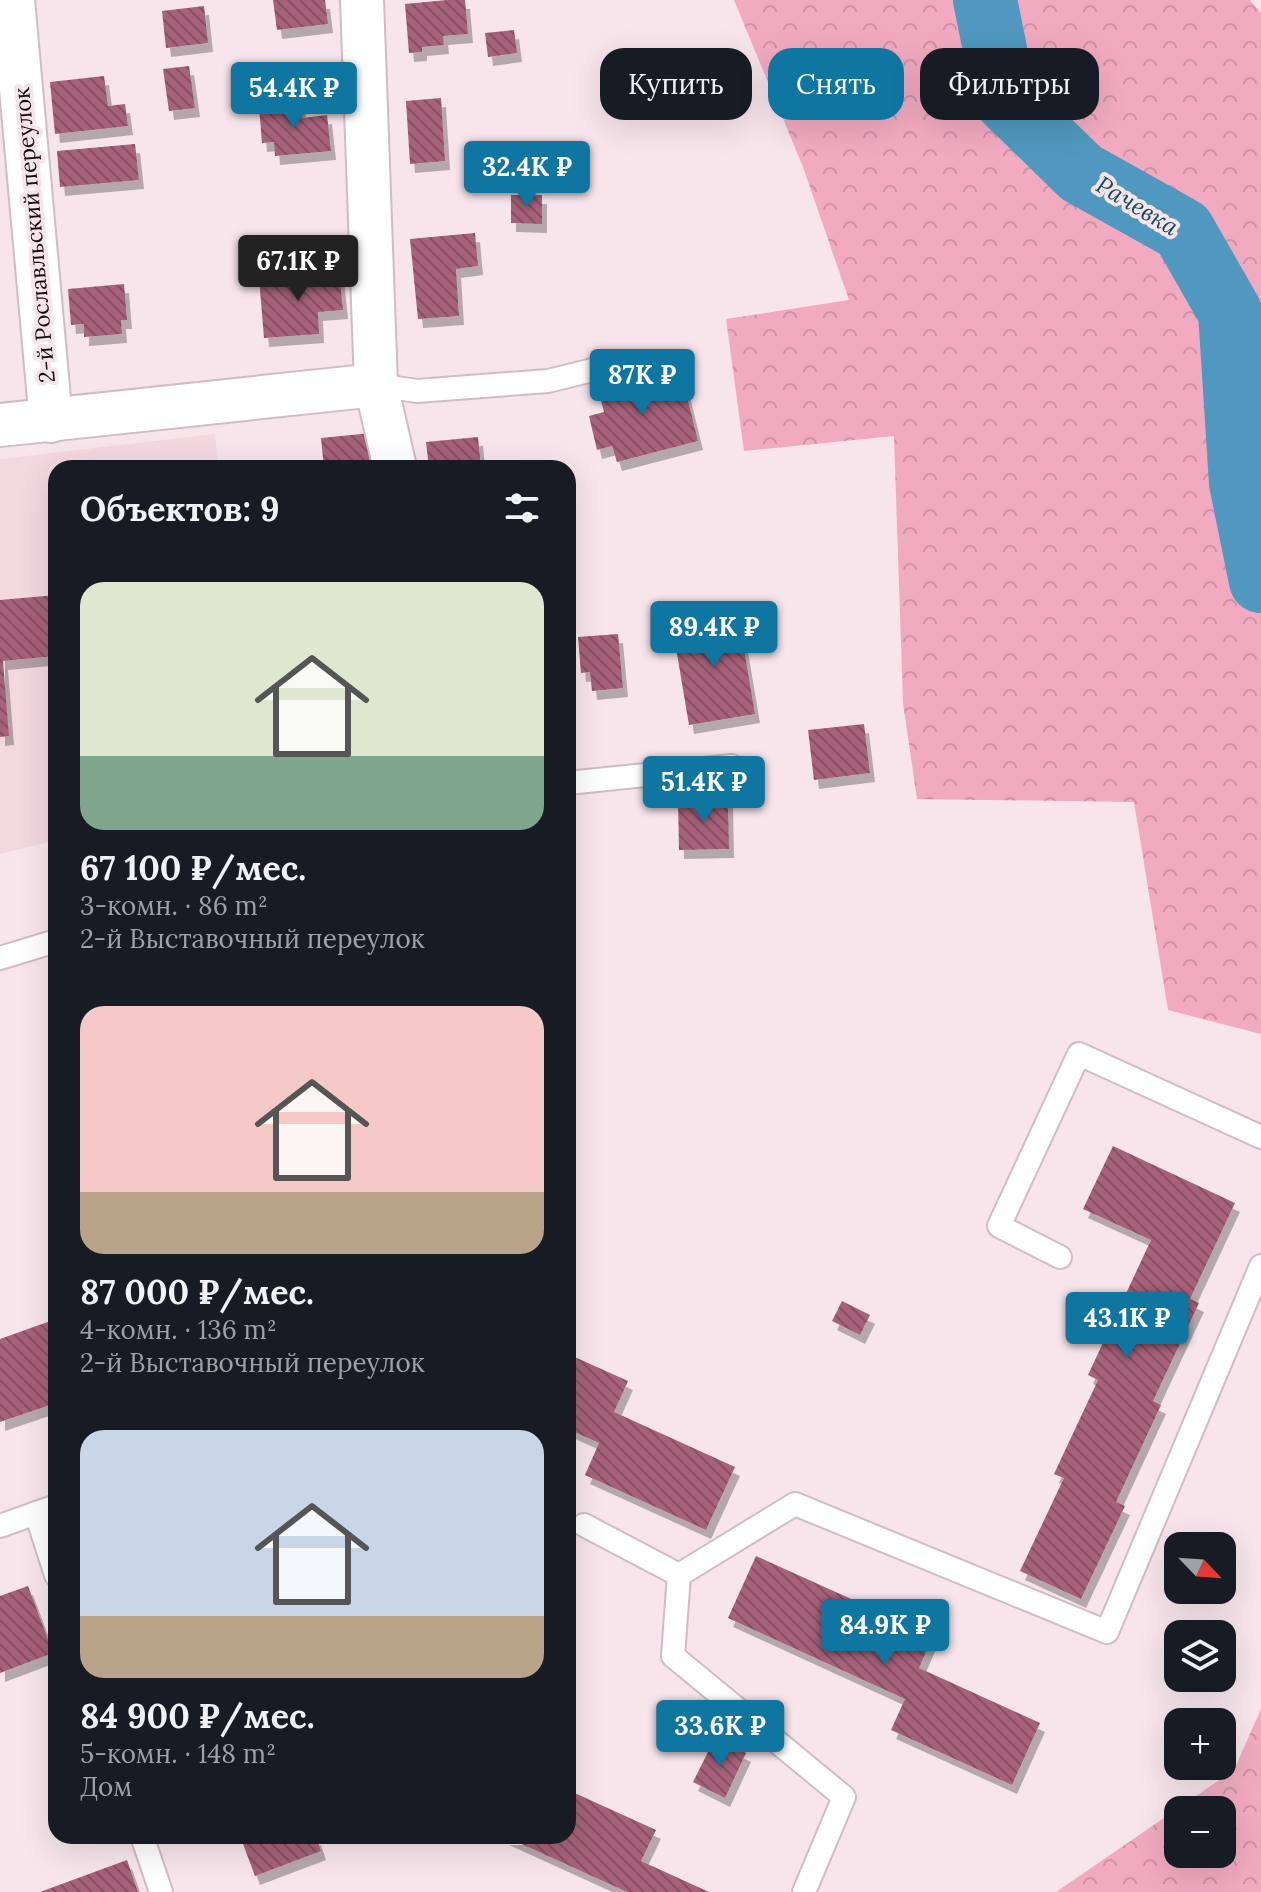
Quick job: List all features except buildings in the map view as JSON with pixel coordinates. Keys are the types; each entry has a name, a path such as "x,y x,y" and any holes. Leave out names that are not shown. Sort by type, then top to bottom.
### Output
{"street":[{"name":"2-й Рославльский переулок","path":"13,0 51,421"},
{"path":"362,0 376,385 393,460"},
{"path":"0,425 376,385"}],"lane":[{"path":"376,385 417,391 548,381 617,364"},
{"path":"576,782 732,766"},
{"path":"0,958 48,943"},
{"path":"1060,1257 999,1226 1079,1054 1261,1137"},
{"path":"679,1575 795,1504 1107,1632 1261,1266"},
{"path":"0,1526 46,1510"},
{"path":"584,1525 679,1575"},
{"path":"679,1575 673,1656 844,1797 804,1892"},
{"path":"145,1844 161,1892"}],"shaded area":[{"path":"215,434 217,460 48,460 48,842 0,854 0,459"}],"green space":[{"path":"734,0 1250,0 1261,13 1261,1034 1168,1010 1134,802 917,799 903,703 894,436 744,451 726,319 849,300 784,120 904,120 904,48 768,48 768,82"},
{"path":"1261,1709 1261,1892 1056,1892 1164,1818 1164,1868 1236,1868 1236,1796 1196,1796 1219,1780 1236,1780 1236,1765"}],"waterway":[{"name":"Рачевка","path":"985,0 1005,99 1081,173 1183,230 1230,312 1241,483 1261,581"}]}
